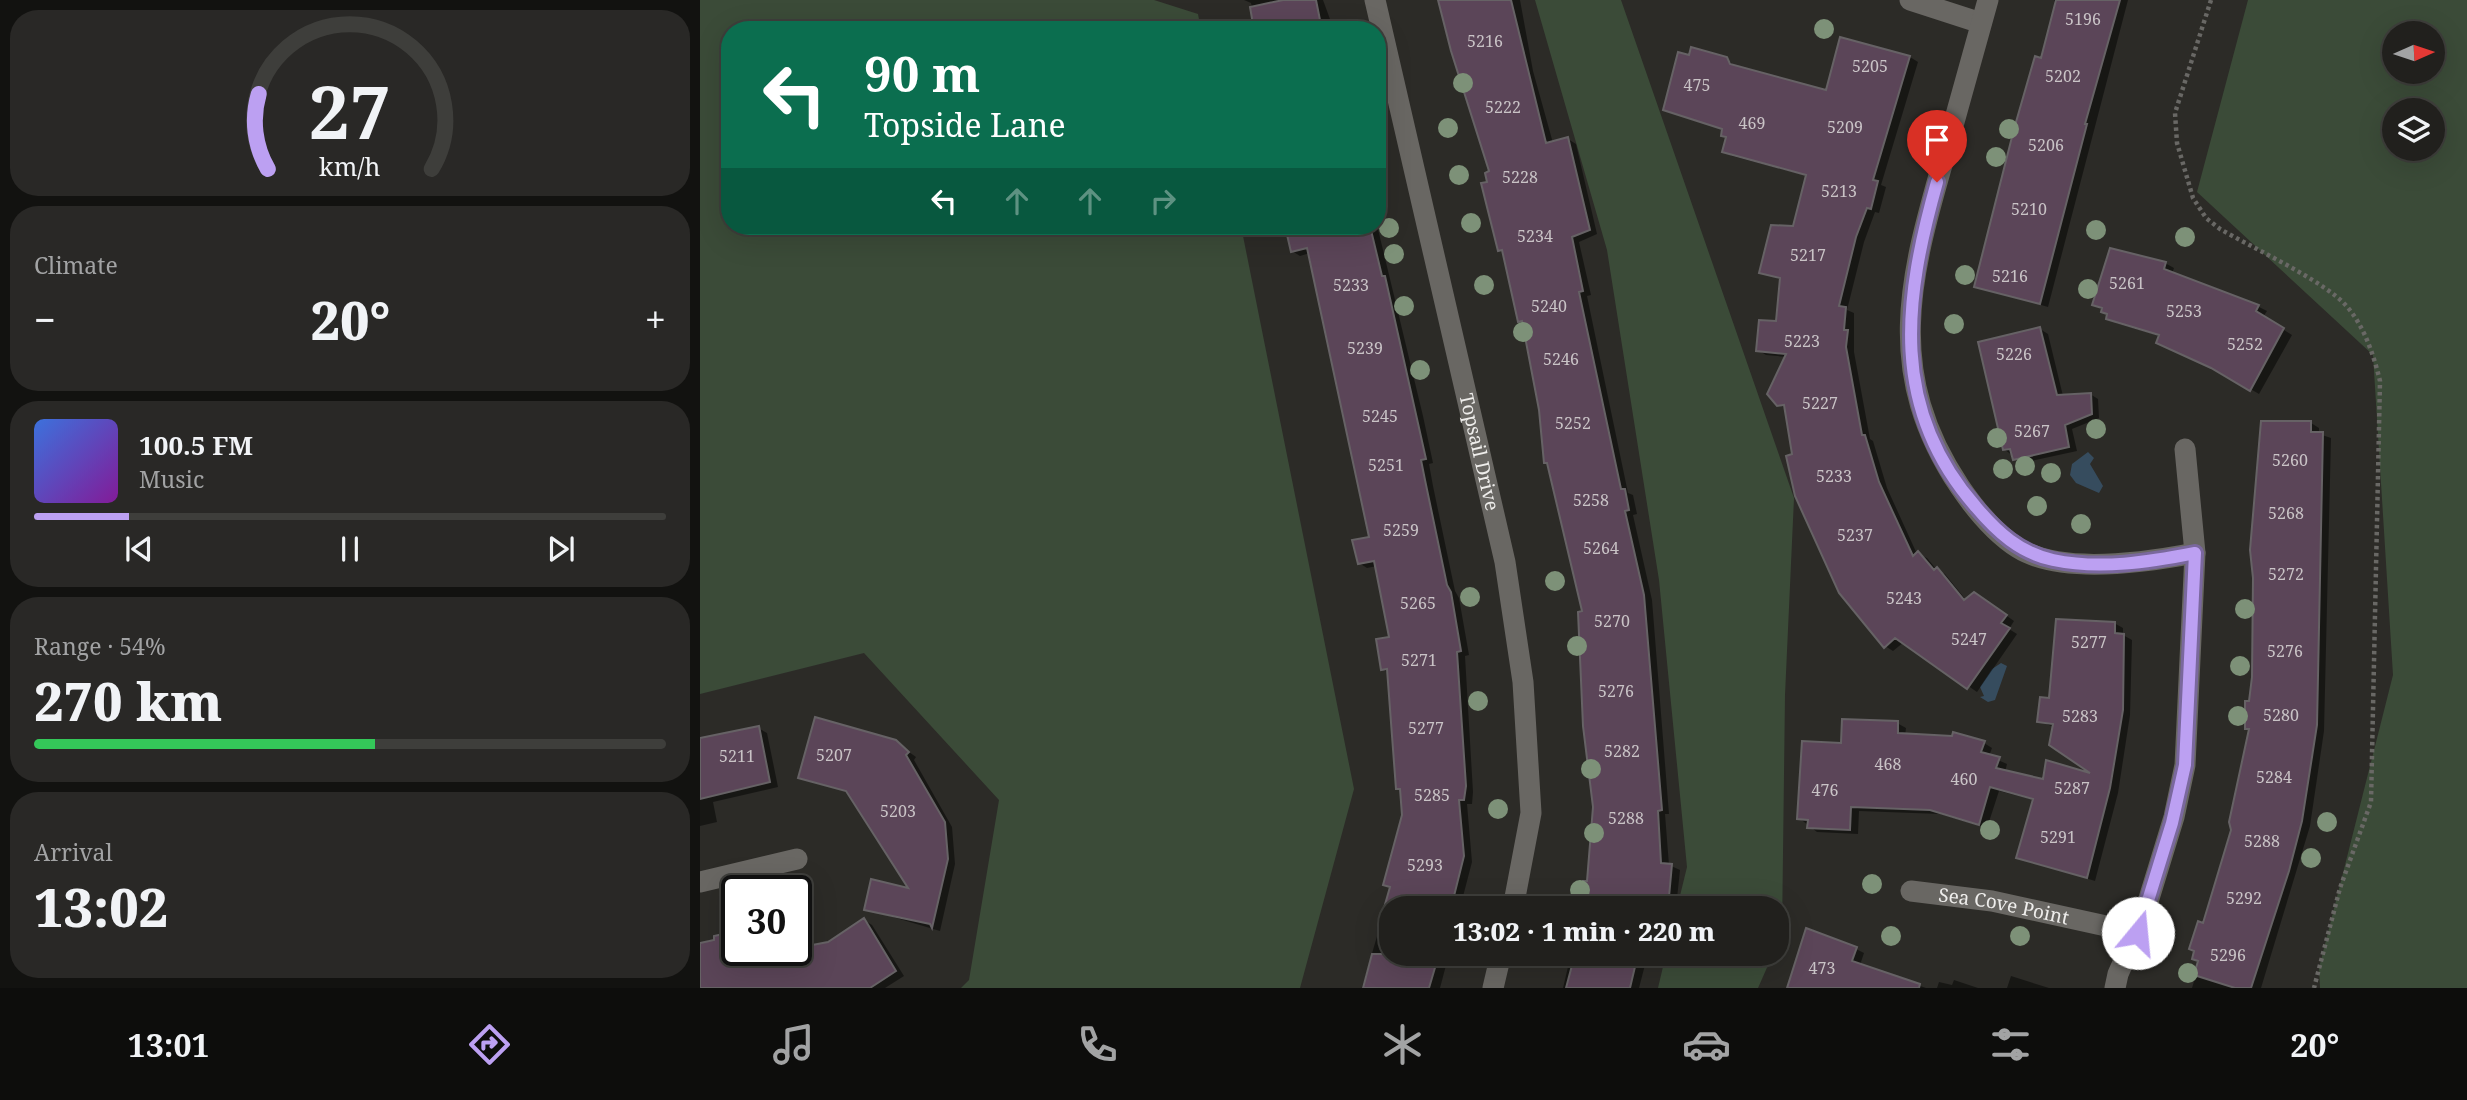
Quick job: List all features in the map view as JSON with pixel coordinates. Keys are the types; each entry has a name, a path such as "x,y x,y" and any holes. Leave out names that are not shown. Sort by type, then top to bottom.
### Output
{"street":[{"name":"Topsail Drive","path":"1375,0 1380,21"},
{"path":"1910,0 1981,23"},
{"path":"1988,0 1917,253 1912,288 1911,362 1917,395 1930,433 1945,466 1966,497 2019,549 2053,560 2135,564 2195,553"},
{"name":"Topsail Drive","path":"1386,47 1506,562 1517,634 1531,813 1515,896"},
{"path":"2116,988 2118,974 2138,933 2172,823 2185,765 2195,553 2185,449"},
{"path":"700,883 797,859"},
{"name":"Sea Cove Point","path":"1911,891 1992,901 2138,933"},
{"path":"1493,988 1498,966"}],"path":[{"path":"2211,0 2175,113 2177,143 2193,198 2206,218 2220,229 2338,297 2359,324 2374,355 2380,381 2371,802 2340,888 2314,988"}],"green space":[{"path":"700,0 1154,0 1198,14 1199,21 721,21 721,235 1243,235 1354,789 1300,988 961,988 969,980 999,800 864,653 700,694"},
{"path":"1535,0 1621,0 1794,498 1785,695 1782,896 1680,896 1687,867 1659,580 1607,250"},
{"path":"2248,0 2467,0 2467,988 2320,988 2319,968 2393,675 2373,355 2197,192"},
{"path":"1663,966 1768,966 1758,988 1658,988"}],"water":[{"path":"2088,452 2094,458 2090,464 2103,486 2099,493 2076,483 2070,475 2072,464"},
{"path":"2001,663 2007,666 1995,700 1988,702 1980,697 1984,696 1980,687 1992,669"}],"building":[{"path":"1283,0 1316,0 1320,21 1252,21 1250,7"},
{"path":"1438,0 1511,0 1546,143 1568,137 1590,230 1572,237 1583,291 1579,292 1621,489 1625,489 1629,510 1625,511 1644,595 1662,810 1658,811 1661,863 1672,864 1669,896 1581,896 1583,881 1587,881 1593,807 1583,726 1578,612 1582,611 1547,463 1544,463 1539,410 1522,321 1518,322 1502,250 1498,251 1481,183 1487,182 1485,173 1489,171 1451,51"},
{"path":"2056,0 2120,0 2085,124 2040,304 1974,287 2014,129 2035,56 2041,58"},
{"path":"1840,37 1910,56 1873,180 1878,181 1871,209 1867,208 1856,237 1839,306 1846,307 1846,347 1862,435 1865,435 1879,482 1913,556 1918,551 1934,570 1937,567 1964,600 1974,592 2007,615 2001,623 2010,628 1967,689 1895,638 1884,648 1839,593 1795,496 1786,456 1792,454 1784,405 1777,406 1767,394 1786,354 1756,351 1759,320 1776,321 1780,278 1759,273 1771,225 1793,226 1806,175 1722,152 1726,137 1721,136 1722,129 1663,110 1678,52 1689,55 1691,47 1727,57 1730,64 1826,90"},
{"path":"1287,235 1372,235 1382,276 1385,276 1426,459 1421,460 1447,585 1451,592 1461,651 1457,652 1466,786 1464,800 1459,800 1464,856 1454,896 1387,896 1390,887 1383,885 1402,815 1400,789 1396,789 1387,669 1381,670 1376,639 1389,637 1374,561 1358,564 1352,540 1369,537 1307,248 1291,252"},
{"path":"2110,248 2166,262 2164,269 2259,305 2256,311 2284,328 2250,391 2211,368 2156,343 2159,335 2106,319 2107,314 2101,312 2102,308 2092,305"},
{"path":"2040,327 2057,395 2091,393 2092,414 2065,425 2069,447 2013,460 2010,449 2003,450 1978,342"},
{"path":"2261,421 2311,421 2311,432 2323,432 2317,725 2302,821 2289,871 2251,988 2235,988 2194,975 2198,961 2192,959 2194,951 2189,949 2198,921 2203,923 2231,830 2229,822 2249,729 2245,729 2245,701 2249,701 2252,677 2253,578 2250,550"},
{"path":"2056,619 2115,622 2115,633 2124,634 2123,710 2110,788 2087,878 2016,858 2033,799 1990,787 1979,825 1930,810 1851,807 1850,830 1807,828 1808,820 1797,819 1802,741 1841,743 1842,719 1898,721 1898,733 1952,736 1953,732 1985,741 1981,752 2000,757 1996,768 2043,779 2046,760 2090,773 2049,745 2053,724 2037,722 2040,697 2049,698"},
{"path":"815,717 896,740 909,752 906,755 945,822 948,859 932,928 930,924 864,910 871,879 908,888 846,791 798,778"},
{"path":"759,726 770,782 700,799 700,738"},
{"path":"864,918 896,971 870,988 700,988 700,943 714,940 714,936 721,934 721,966 812,966 812,945 828,942"},
{"path":"1806,928 1857,947 1852,961 1920,984 1919,988 1787,988"},
{"path":"1372,954 1379,954 1379,966 1435,966 1429,988 1363,988"},
{"path":"1572,966 1635,966 1630,988 1566,988"}],"route":[{"path":"1937,182 1917,253 1912,288 1911,362 1917,395 1930,433 1945,466 1966,497 2019,549 2053,560 2135,564 2195,553 2185,765 2172,823 2138,933"}]}
